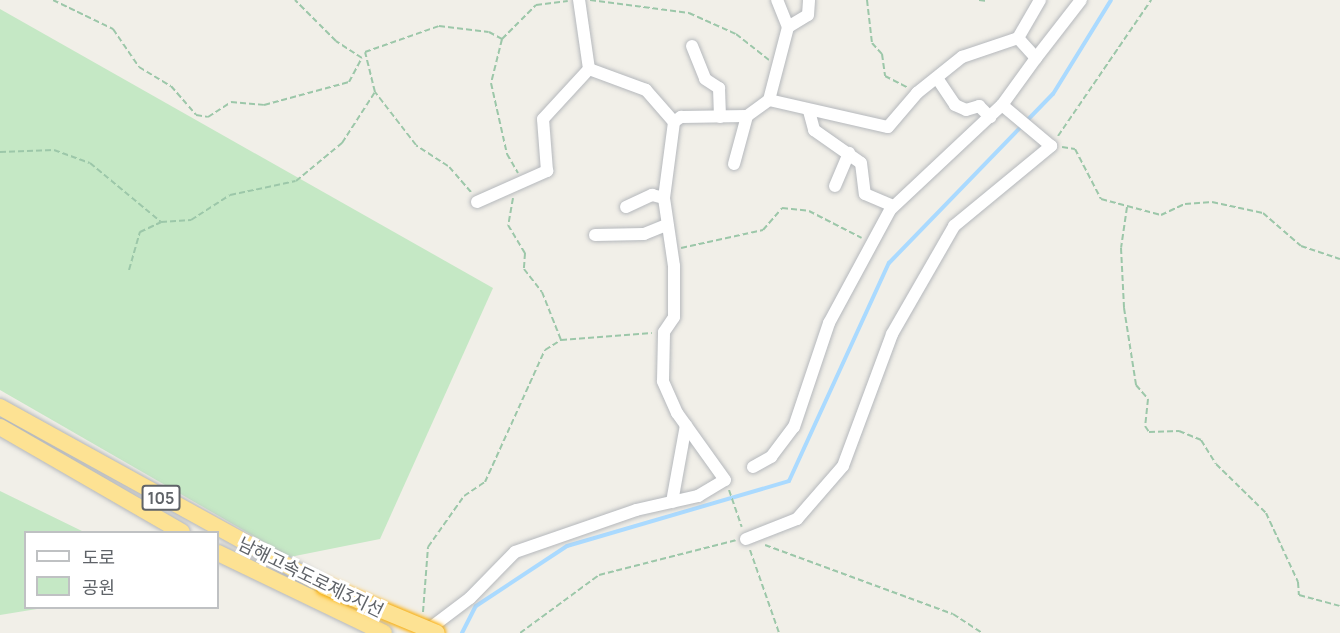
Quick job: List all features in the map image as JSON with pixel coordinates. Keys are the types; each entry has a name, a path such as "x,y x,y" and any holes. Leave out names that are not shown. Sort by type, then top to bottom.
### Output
{"highway":[{"name":"남해고속도로제3지선","path":"0,407 324,586 438,633"},
{"name":"105","path":"0,427 180,531"},
{"name":"남해고속도로제3지선","path":"219,554 309,599 384,633"}],"street":[{"path":"579,0 589,69"},
{"path":"423,628 470,598 515,552 672,502 698,496 725,480 686,425 663,381 664,332 674,317 670,246 664,198 674,122 681,117 747,116 769,100 788,27 777,0"},
{"path":"788,27 808,15 808,0"},
{"path":"769,100 809,111 888,127 917,93 979,49 1018,38 1040,0"},
{"path":"753,467 771,457 794,427 830,323 893,206 1002,105 1081,0"},
{"path":"1018,38 1036,58"},
{"path":"692,46 705,79 719,88 720,117"},
{"path":"589,69 646,90 674,122"},
{"path":"477,202 516,187 547,171 543,119 589,69"},
{"path":"937,78 955,105 966,110 979,106 990,117"},
{"path":"745,535 796,519 843,466 892,334 954,226 1051,146 1002,105"},
{"path":"809,111 814,130 861,162 865,194 893,206"},
{"path":"734,164 747,116"},
{"path":"835,186 849,153"},
{"path":"626,207 652,195 664,198"},
{"path":"595,235 644,234 666,225"},
{"path":"672,502 686,425"}],"path":[{"path":"53,0 114,29 139,67 160,77 199,116 213,116 231,102 264,105 340,89 362,58 373,47 440,26 489,32 502,39"},
{"path":"295,0 362,58 375,92 416,145 448,166 477,202"},
{"path":"561,340 542,292 524,269 525,253 508,225 516,187 491,82 502,39 536,5 574,0"},
{"path":"590,0 688,13 736,34 759,56 778,62"},
{"path":"867,0 872,43 882,54 885,76 917,93"},
{"path":"979,0 987,1"},
{"path":"1151,0 1051,146 1075,149 1101,199 1161,215 1185,204 1212,202 1263,213 1301,246 1340,258"},
{"path":"129,270 136,237 161,222 191,220 214,201 296,181 342,144 375,92"},
{"path":"0,152 54,150 83,160 161,222"},
{"path":"1127,207 1121,248 1124,308 1136,385 1148,399 1145,426 1149,432 1179,431 1201,440 1216,464 1266,513 1298,582 1299,595 1340,606"},
{"path":"670,246 692,249 748,235 763,230 777,210 793,208 872,245"},
{"path":"423,628 428,548 464,496 485,482 545,350 561,340 664,332"},
{"path":"725,480 779,633"},
{"path":"520,633 599,575 745,535 953,614 982,633"}],"green space":[{"path":"0,9 493,288 380,539 290,557 0,390"},
{"path":"0,491 82,531 24,531 24,609 37,609 0,615"}],"waterway":[{"path":"462,633 476,606 567,546 789,481 889,263 1053,94 1111,0"}]}
